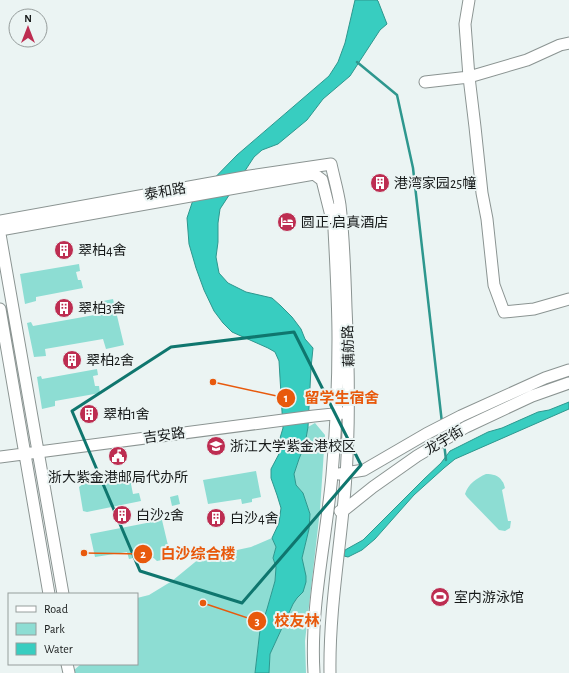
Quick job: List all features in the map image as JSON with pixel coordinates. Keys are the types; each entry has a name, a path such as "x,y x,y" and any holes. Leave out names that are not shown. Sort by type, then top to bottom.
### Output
{"street":[{"path":"469,0 465,24 469,77 494,286 504,312 534,309 569,299"},
{"path":"425,82 469,77 527,60 560,45 569,43"},
{"name":"泰和路","path":"0,221 246,183 328,164"},
{"name":"藕舫路","path":"314,673 315,618 332,475 338,377 336,259 328,164"},
{"name":"藕舫路","path":"328,164 340,207 344,255 349,413 343,511 334,587 330,673"},
{"path":"246,183 314,174 322,180 334,227"},
{"name":"泰和路","path":"0,230 118,210 190,191"},
{"path":"0,234 63,593"},
{"path":"0,309 49,593"},
{"name":"龙宇街","path":"332,475 364,470 426,434 461,416 545,378 569,370"},
{"name":"龙宇街","path":"343,511 373,487 430,448 466,427 532,396 569,382"},
{"name":"吉安路","path":"0,457 280,420 349,413"},
{"path":"327,512 343,511"}],"highlighted area":[{"path":"294,332 361,465 242,603 140,571 72,411 171,347"}],"green space":[{"path":"79,264 80,271 76,272 78,280 81,280 83,288 36,297 36,301 25,304 20,274"},
{"path":"113,299 124,345 106,349 103,339 45,349 46,356 34,357 27,323 31,322 33,326 100,314 98,302"},
{"path":"97,369 98,375 93,376 95,386 99,386 100,393 55,401 55,406 42,409 37,377 41,376 42,379"},
{"path":"315,423 325,435 320,510 305,641 306,673 269,673 270,654 293,604 303,592 302,558 309,529 310,514 303,493 296,485 294,474 305,444 308,427"},
{"path":"256,471 261,497 252,499 252,502 242,504 241,499 208,504 203,480"},
{"path":"136,474 137,483 131,484 133,494 139,493 141,501 87,512 83,511 79,487 89,479 90,482"},
{"path":"486,474 497,476 504,484 505,488 502,490 508,521 511,521 510,528 505,531 499,530 465,494 468,487 473,482"},
{"path":"178,495 180,504 172,506 170,497"},
{"path":"162,520 171,558 157,561 154,558 147,556 129,559 127,552 95,557 90,534"},
{"path":"272,538 276,547 273,558 276,567 275,581 260,630 255,673 73,673 73,671 80,665 138,665 138,598 149,595 172,581 200,558 251,547"}],"water":[{"path":"355,0 377,0 387,24 380,30 350,76 323,99 307,120 278,144 262,150 254,157 220,209 216,257 219,273 228,283 246,292 272,298 292,317 301,329 305,339 313,348 308,427 305,444 294,474 296,485 303,493 310,514 309,529 302,558 306,582 303,592 293,604 270,654 269,673 255,673 260,630 275,581 276,567 273,558 276,547 272,538 279,523 281,508 271,478 271,469 280,452 280,438 283,428 279,361 275,352 232,332 214,311 204,290 189,244 187,218 193,200 237,155 329,76 338,62 345,43"},
{"path":"569,402 569,409 455,459 414,495 375,539 362,550 348,557 344,556 345,550 363,540 441,463 450,451 488,432 502,428 538,412 549,410"}],"waterway":[{"path":"357,62 397,95 413,168 442,423"},
{"path":"444,443 446,460"}],"place":[{"name":"港湾家园25幢","path":"380,183"},
{"name":"圆正·启真酒店","path":"287,222"},
{"name":"翠柏4舍","path":"64,250"},
{"name":"翠柏3舍","path":"64,308"},
{"name":"翠柏2舍","path":"72,360"},
{"name":"留学生宿舍","path":"213,382"},
{"name":"翠柏1舍","path":"89,414"},
{"name":"浙江大学紫金港校区","path":"216,446"},
{"name":"浙大紫金港邮局代办所","path":"118,456"},
{"name":"白沙2舍","path":"122,515"},
{"name":"白沙4舍","path":"216,518"},
{"name":"白沙综合楼","path":"84,553"},
{"name":"室内游泳馆","path":"440,597"},
{"name":"校友林","path":"203,603"}]}
